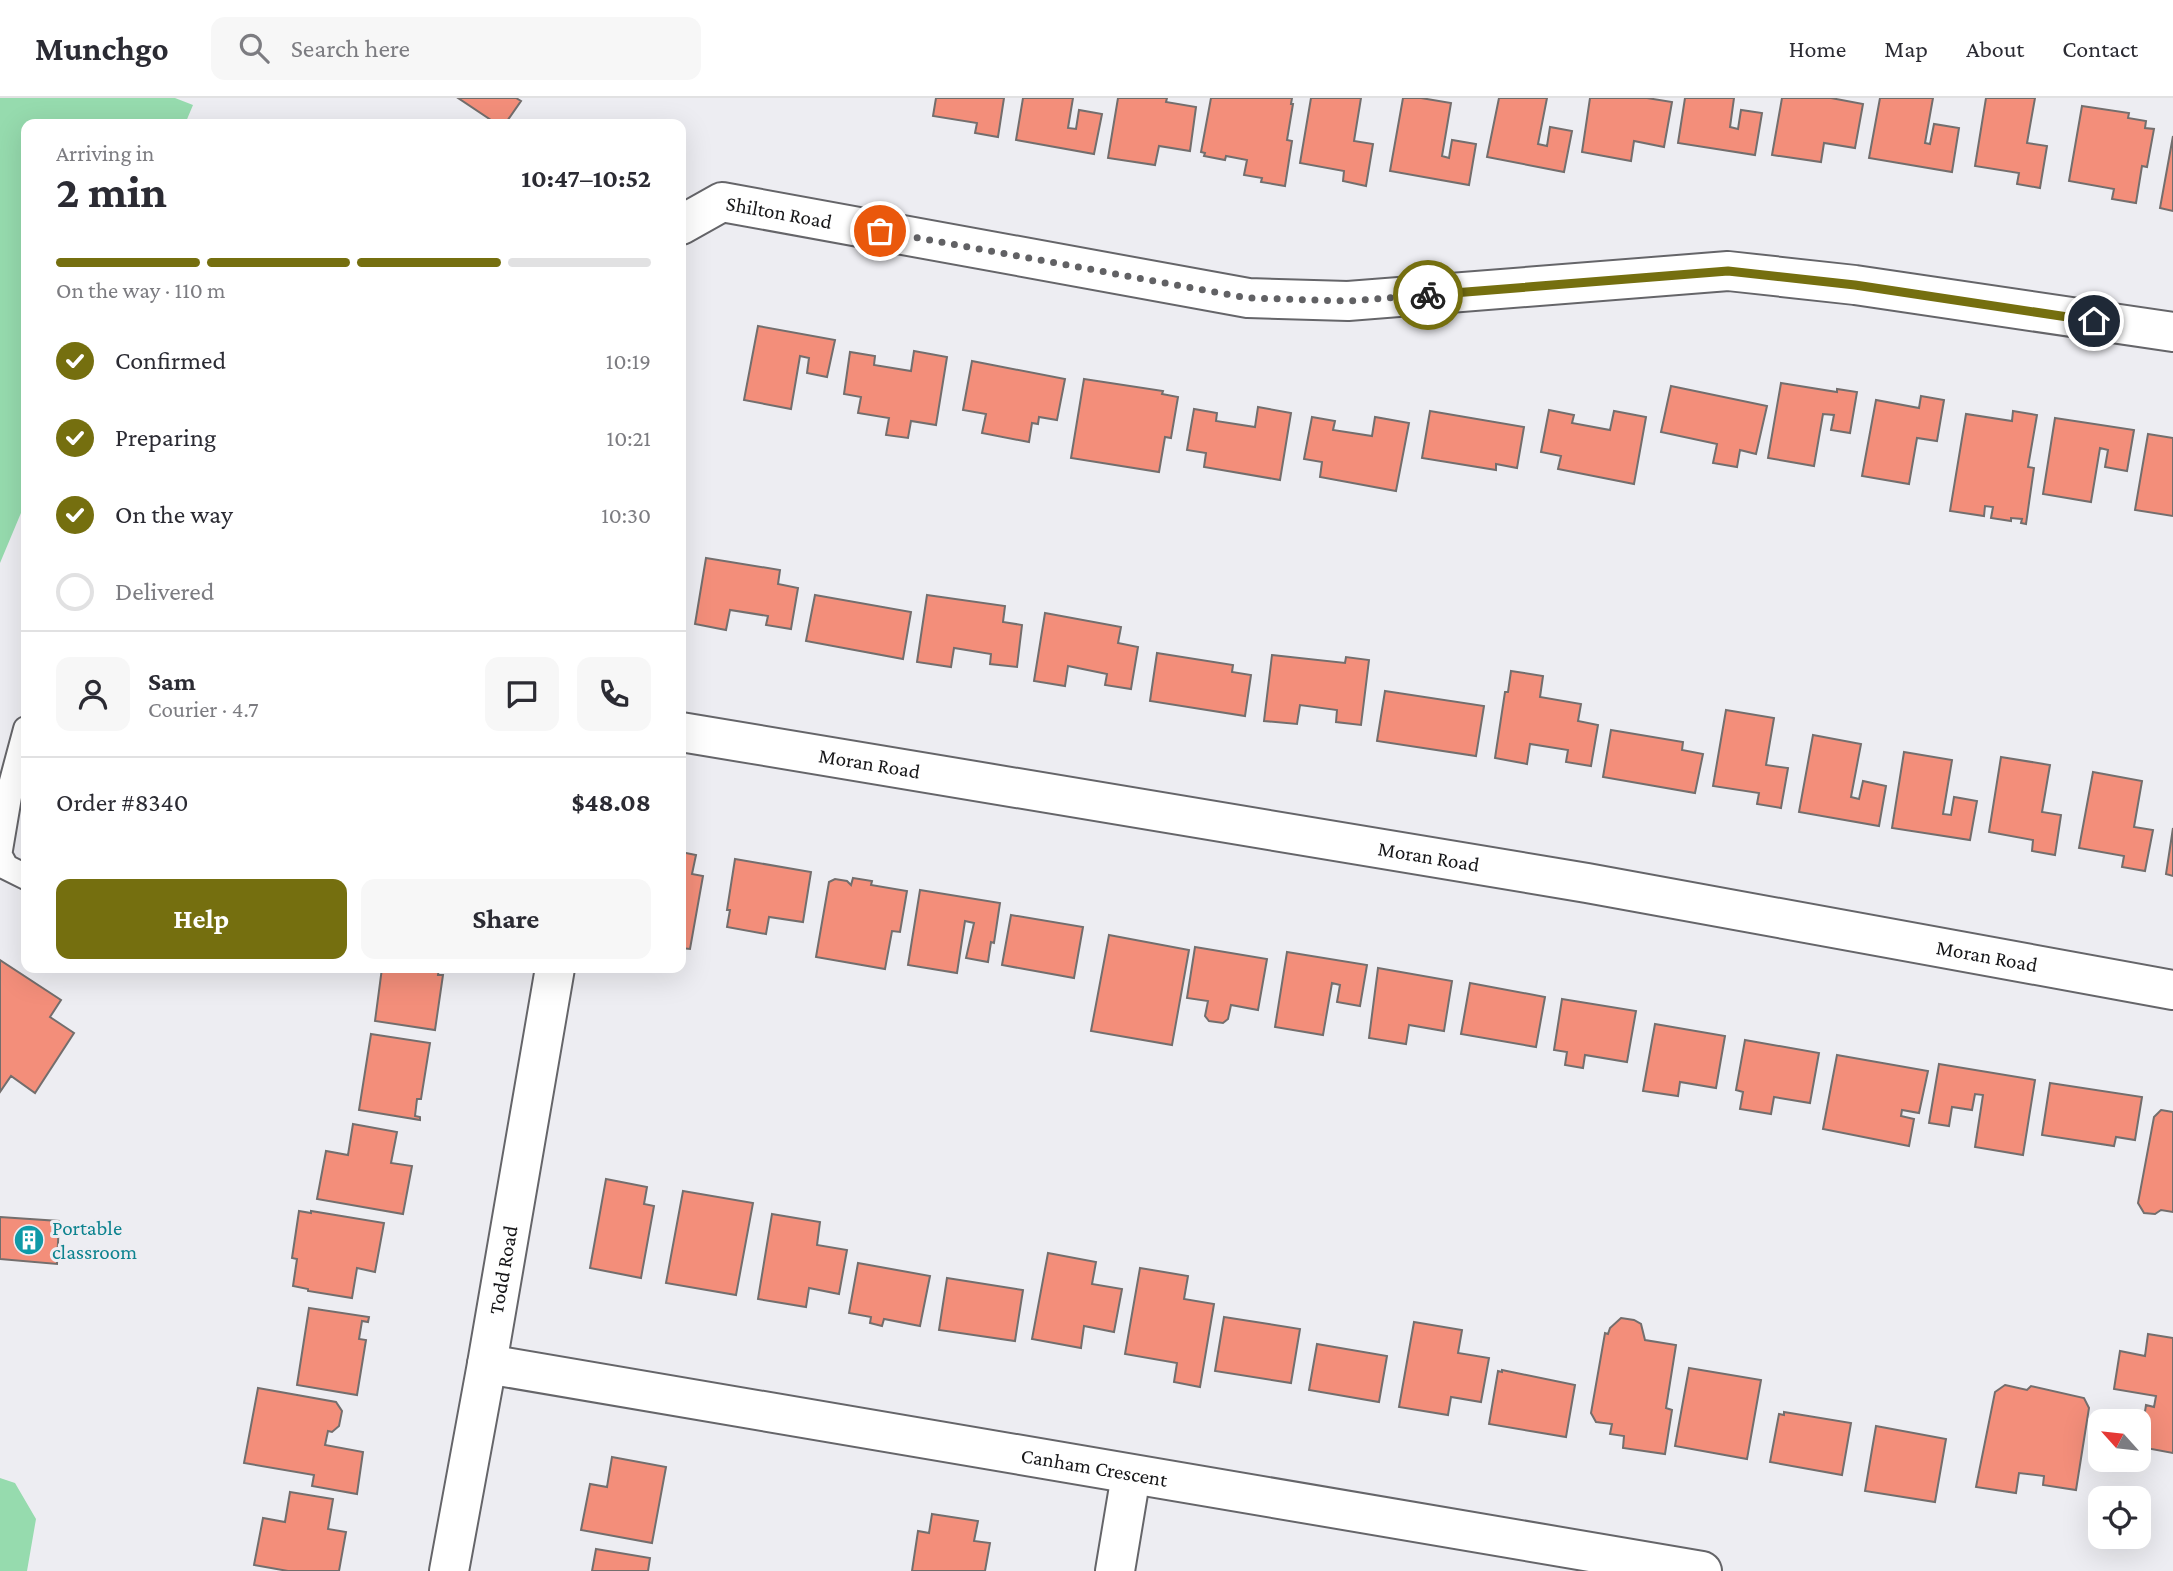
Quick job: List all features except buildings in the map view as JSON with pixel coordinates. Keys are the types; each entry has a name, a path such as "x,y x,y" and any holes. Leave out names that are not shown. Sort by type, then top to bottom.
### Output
{"street":[{"name":"Shilton Road","path":"686,222 722,202 1248,298 1348,301 1728,271 1855,285 2173,332"},
{"name":"Moran Road","path":"686,733 1587,883 2173,990"},
{"name":"Todd Road","path":"449,1571 554,973"},
{"name":"Canham Crescent","path":"487,1364 1702,1571"},
{"path":"1115,1571 1131,1475"}],"lane":[{"path":"0,850 11,785 21,748"},
{"path":"0,856 6,867 21,874"}],"green space":[{"path":"0,98 175,98 193,105 187,119 21,119 21,513 0,563"},
{"path":"0,1478 15,1483 36,1519 27,1571 0,1571"}],"way so far":[{"path":"880,231 1248,298 1348,301 1428,295"}],"place":[{"name":"Portable classroom","path":"29,1240"}],"route":[{"path":"1428,295 1728,271 1855,285 2094,321"}]}
